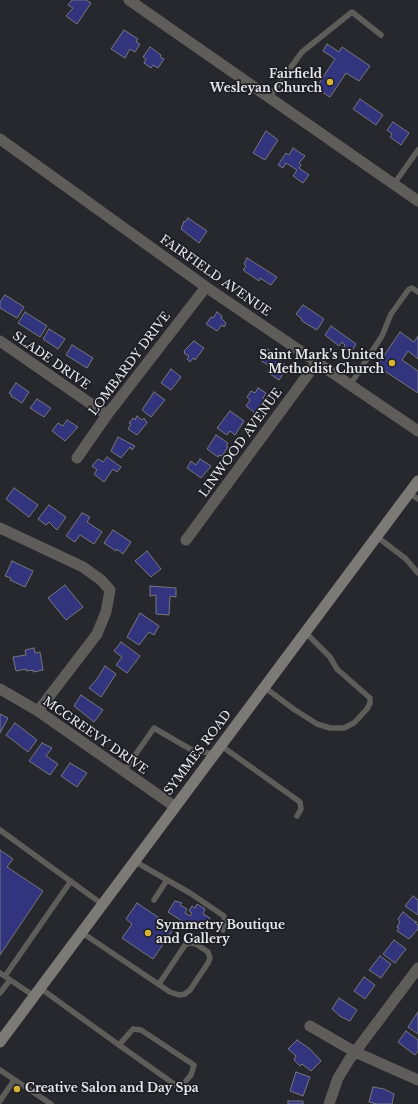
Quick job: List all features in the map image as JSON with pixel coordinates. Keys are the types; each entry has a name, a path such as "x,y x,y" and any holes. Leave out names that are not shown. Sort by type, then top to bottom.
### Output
{"main road":[{"name":"SYMMES ROAD","path":"0,1042 376,536 414,496 418,481"}],"street":[{"path":"129,0 418,201"},
{"name":"FAIRFIELD AVENUE","path":"0,139 206,287 418,431"},
{"name":"LOMBARDY DRIVE","path":"76,458 107,415 206,287"},
{"name":"SLADE DRIVE","path":"0,341 107,415"},
{"name":"LINWOOD AVENUE","path":"186,540 317,362"},
{"path":"0,528 83,567 101,580 110,590 106,612 97,634 38,711"},
{"name":"MCGREEVY DRIVE","path":"0,690 38,711 174,806"},
{"path":"329,1104 338,1078 355,1052 418,968"},
{"path":"310,1026 355,1052 418,1080"}],"lane":[{"path":"269,97 302,52 352,12 381,35"},
{"path":"394,184 418,150"},
{"path":"350,385 382,336 391,314 409,289 412,288 418,292"},
{"path":"376,536 410,563 418,573"},
{"path":"263,687 295,710 318,724 330,728 344,728 354,723 367,710 370,703 370,698 337,669 330,657 305,632"},
{"path":"124,771 154,728 190,749 216,750 300,802 301,809 297,816"},
{"path":"0,830 102,904"},
{"path":"134,861 224,916 226,923 223,930"},
{"path":"154,900 167,880"},
{"path":"0,993 5,976 71,881"},
{"path":"81,932 159,984 179,995 185,994 190,990 208,963 210,958 208,952 190,942 186,945 159,984"},
{"path":"5,976 37,992 119,1045 177,1086 184,1083 191,1075 194,1065 141,1030 133,1029 119,1045"},
{"path":"0,1070 50,1104"},
{"path":"0,1101 14,1080"}],"building":[{"path":"72,0 86,0 91,3 77,24 66,16 73,8 68,5"},
{"path":"124,30 138,39 136,42 140,44 135,52 130,49 125,58 111,49"},
{"path":"327,44 339,52 342,47 370,66 359,81 346,73 330,97 316,88 335,59 323,51"},
{"path":"150,47 164,59 158,68 153,65 151,68 144,63 146,59 143,57"},
{"path":"360,99 383,115 376,125 353,109"},
{"path":"393,122 409,133 401,145 390,137 392,134 387,130"},
{"path":"266,131 278,140 265,160 253,153"},
{"path":"293,148 305,156 299,163 301,165 299,168 309,175 303,183 293,176 297,170 286,163 283,168 278,165 286,153 289,155"},
{"path":"188,218 207,231 199,243 181,229 184,221 185,222"},
{"path":"247,258 277,277 271,285 260,278 259,281 243,270 246,266 244,264"},
{"path":"5,295 24,307 17,318 0,308 0,302"},
{"path":"303,305 324,319 317,330 302,321 296,314"},
{"path":"25,312 47,326 40,337 18,323"},
{"path":"217,312 222,316 221,318 226,323 224,327 222,325 217,331 206,324"},
{"path":"331,326 356,344 352,351 344,347 345,345 342,342 339,346 325,335"},
{"path":"49,329 65,339 58,349 43,339"},
{"name":"Saint Mark’s United Methodist Church","path":"400,332 414,342 418,336 418,359 408,351 402,360 418,371 418,393 377,366"},
{"path":"194,341 204,348 195,360 193,358 190,362 187,359 189,356 185,354 184,351"},
{"path":"72,345 93,358 87,368 66,355"},
{"path":"268,349 275,356 273,357 277,360 278,358 287,367 279,380 267,372 271,367 260,360"},
{"path":"171,369 181,377 171,390 161,383"},
{"path":"16,383 29,392 22,403 9,393"},
{"path":"258,388 266,393 263,398 264,400 255,413 246,406 250,400 247,397 251,391 255,393"},
{"path":"154,392 165,400 151,417 142,410"},
{"path":"37,399 51,408 44,417 30,408"},
{"path":"230,411 244,421 235,435 230,431 227,435 217,428"},
{"path":"137,416 142,420 144,418 147,423 137,435 128,429 131,424 129,423 133,418 135,420"},
{"path":"67,420 78,427 65,441 52,431 58,423 63,426"},
{"path":"216,435 228,443 226,446 228,447 222,456 219,455 218,457 207,449"},
{"path":"118,437 135,446 132,450 130,447 121,458 111,451"},
{"path":"107,457 121,467 117,472 113,469 104,482 94,474 97,470 92,466 98,459 103,462"},
{"path":"200,459 211,466 201,478 187,468 191,461 196,465"},
{"path":"14,488 38,505 29,517 6,499"},
{"path":"49,505 66,517 57,530 49,522 46,525 38,519"},
{"path":"82,513 90,517 87,522 102,532 94,544 80,535 75,542 66,536"},
{"path":"113,530 131,542 123,554 117,549 116,551 104,543"},
{"path":"147,551 161,569 151,577 135,561"},
{"path":"12,561 33,571 25,587 5,576"},
{"path":"65,585 83,607 66,620 48,598"},
{"path":"150,586 176,588 176,597 170,596 169,615 156,614 156,595 150,596"},
{"path":"140,613 159,626 154,635 149,632 139,645 127,637"},
{"path":"121,642 140,656 127,673 116,665 122,657 114,651"},
{"path":"34,648 35,653 40,652 43,670 33,672 33,670 26,671 26,669 16,671 13,657 26,655 25,650"},
{"path":"105,666 116,674 101,697 89,688"},
{"path":"81,695 103,710 94,722 74,706"},
{"path":"0,714 8,718 0,733"},
{"path":"15,723 37,740 28,752 6,735"},
{"path":"42,743 52,748 46,756 58,764 50,775 29,761"},
{"path":"70,763 87,773 77,787 61,776"},
{"path":"0,850 13,859 7,867 43,891 0,955"},
{"path":"413,896 418,900 418,915 405,906"},
{"path":"175,901 182,903 180,905 187,909 185,913 190,916 192,913 189,911 192,906 195,908 197,904 205,909 203,914 210,918 205,927 197,922 193,928 168,912"},
{"name":"Symmetry Boutique and Gallery","path":"137,903 174,928 153,959 122,938 132,924 126,919"},
{"path":"403,912 417,922 415,923 418,925 418,929 409,939 397,931 399,928 397,927 400,922 398,919"},
{"path":"394,940 406,949 395,963 383,954"},
{"path":"380,956 391,964 381,978 369,970"},
{"path":"364,977 375,985 365,999 354,991"},
{"path":"339,998 357,1010 350,1021 341,1017 332,1009"},
{"path":"418,1012 418,1034 408,1027"},
{"path":"406,1031 418,1040 418,1051 415,1055 398,1042"},
{"path":"297,1040 310,1049 321,1061 311,1071 302,1064 300,1066 294,1060 296,1056 288,1049"},
{"path":"296,1072 310,1077 303,1096 290,1091"},
{"path":"373,1087 384,1089 394,1094 392,1104 377,1104 369,1102"},
{"path":"288,1101 303,1101 303,1104 288,1104"}],"place":[{"name":"Fairfield Wesleyan Church","path":"330,82"},
{"name":"Saint Mark’s United Methodist Church","path":"392,363"},
{"name":"Symmetry Boutique and Gallery","path":"148,933"},
{"name":"Creative Salon and Day Spa","path":"17,1089"}]}
